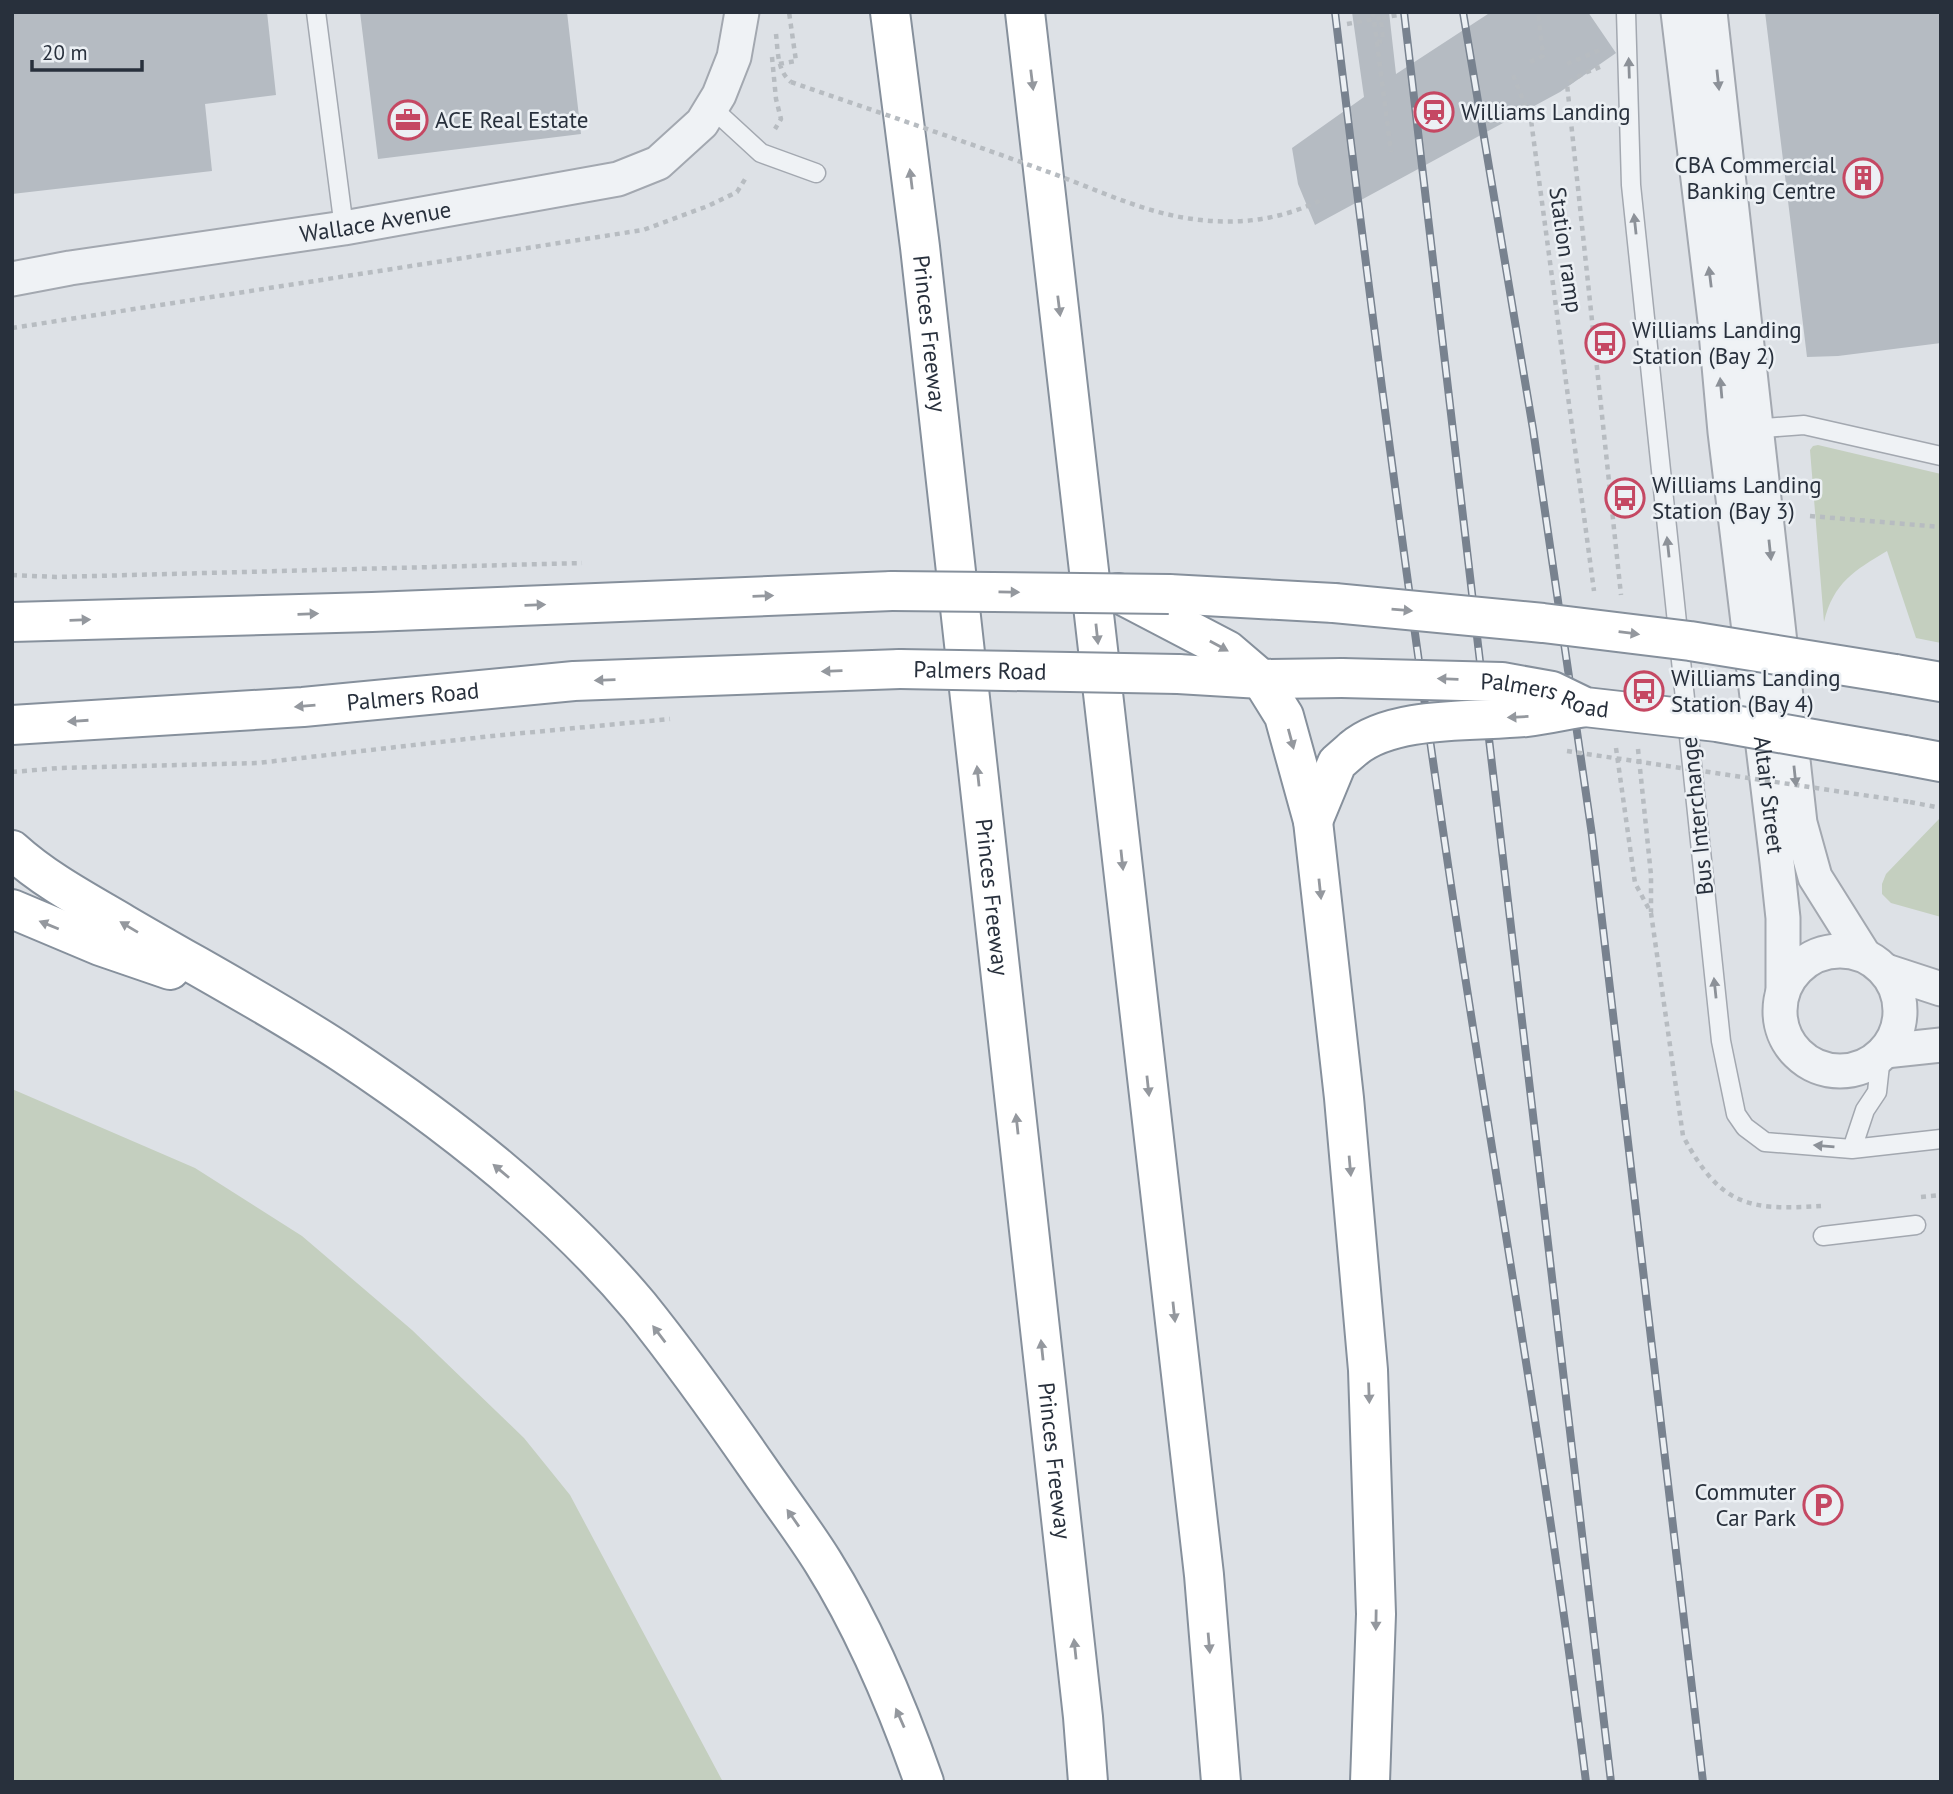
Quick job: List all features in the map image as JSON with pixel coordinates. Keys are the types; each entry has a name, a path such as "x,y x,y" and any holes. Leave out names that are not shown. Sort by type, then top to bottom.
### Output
{"highway":[{"name":"Princes Freeway","path":"890,12 923,275 1088,1782"},
{"path":"1025,12 1204,1575 1221,1782"},
{"path":"12,622 372,612 892,591 1118,593 1334,603 1543,623 1690,641 1941,682"},
{"path":"1118,593 1227,650 1261,679 1284,716 1313,821 1344,1098 1369,1397 1376,1614 1370,1782"},
{"name":"Palmers Road","path":"12,725 303,707 574,681 900,669 1178,674 1261,679 1447,679 1502,682 1552,691 1585,707 1717,722 1941,762"},
{"path":"1313,821 1337,764 1366,738 1454,720 1527,717 1585,707"},
{"path":"12,850 33,869 340,1051 410,1098 535,1199 588,1251 638,1306 722,1416 824,1563 875,1660 908,1736 924,1782"},
{"path":"12,909 100,946 251,999"}],"street":[{"name":"Wallace Avenue","path":"12,279 84,266 344,229 618,178 658,163 702,123 712,108 734,57 741,12"},
{"name":"Altair Street","path":"1678,12 1715,321 1741,430 1800,823 1815,877 1875,963"},
{"name":"Altair Street","path":"1710,12 1741,430 1783,919 1783,991"},
{"path":"1875,963 1897,990 1900,1011 1896,1033 1883,1053 1870,1063 1845,1071 1831,1071 1807,1062 1788,1042 1780,1017 1783,991 1796,969 1816,955 1832,950 1849,950 1941,989"},
{"path":"1883,1053 1941,1045"}],"lane":[{"path":"316,12 344,229"},
{"name":"Bus Interchange","path":"1626,12 1632,198 1719,1028 1736,1114 1745,1127 1765,1142 1852,1149 1941,1139"},
{"path":"712,108 761,153 816,173"},
{"path":"1741,430 1804,425 1941,456"},
{"path":"1852,1149 1865,1110 1877,1093 1883,1053"},
{"path":"1823,1236 1916,1225"}],"path":[{"path":"789,12 796,61 779,64 784,76 791,82 1154,210 1199,220 1242,222 1285,215 1325,198"},
{"path":"1373,12 1391,152"},
{"path":"1530,62 1543,56 1538,12"},
{"path":"1347,24 1398,15"},
{"path":"1377,42 1383,41 1381,18"},
{"path":"1567,64 1603,46 1601,67 1582,74 1567,84 1621,598"},
{"name":"Station ramp","path":"1513,75 1531,120 1595,594"},
{"path":"1810,516 1941,527"},
{"path":"12,772 59,768 258,763 671,719"},
{"path":"1636,736 1651,875 1651,913 1684,1136 1694,1157 1718,1187 1751,1205 1779,1209"},
{"path":"1616,746 1635,883 1651,913"},
{"path":"1559,749 1941,808"}],"green space":[{"path":"1818,445 1941,474 1941,643 1916,638 1887,551 1855,572 1839,587 1824,622 1810,450"},
{"path":"1939,819 1941,917 1891,903 1882,894 1886,874"},
{"path":"12,1089 195,1168 302,1236 412,1330 524,1438 570,1495 723,1782 12,1782"}],"building":[{"path":"12,12 267,12 276,95 205,104 212,171 12,194"},
{"path":"360,12 567,12 581,134 378,159"},
{"name":"Williams Landing","path":"1352,12 1389,12 1396,74 1491,12 1588,12 1616,53 1560,92 1315,225 1298,184 1292,148 1364,97"},
{"name":"CBA Commercial Banking Centre","path":"1765,12 1941,12 1941,343 1838,356 1807,357"}],"railway":[{"path":"1335,12 1390,449 1435,776 1539,1445 1586,1782"},
{"path":"1404,12 1611,1782"},
{"path":"1463,12 1533,429 1592,835 1703,1782"}],"place":[{"name":"Williams Landing","path":"1434,112"},
{"name":"ACE Real Estate","path":"408,120"},
{"name":"CBA Commercial Banking Centre","path":"1863,178"},
{"name":"Williams Landing Station (Bay 2)","path":"1605,343"},
{"name":"Williams Landing Station (Bay 3)","path":"1625,498"},
{"name":"Williams Landing Station (Bay 4)","path":"1644,691"},
{"name":"Commuter Car Park","path":"1823,1505"}]}
